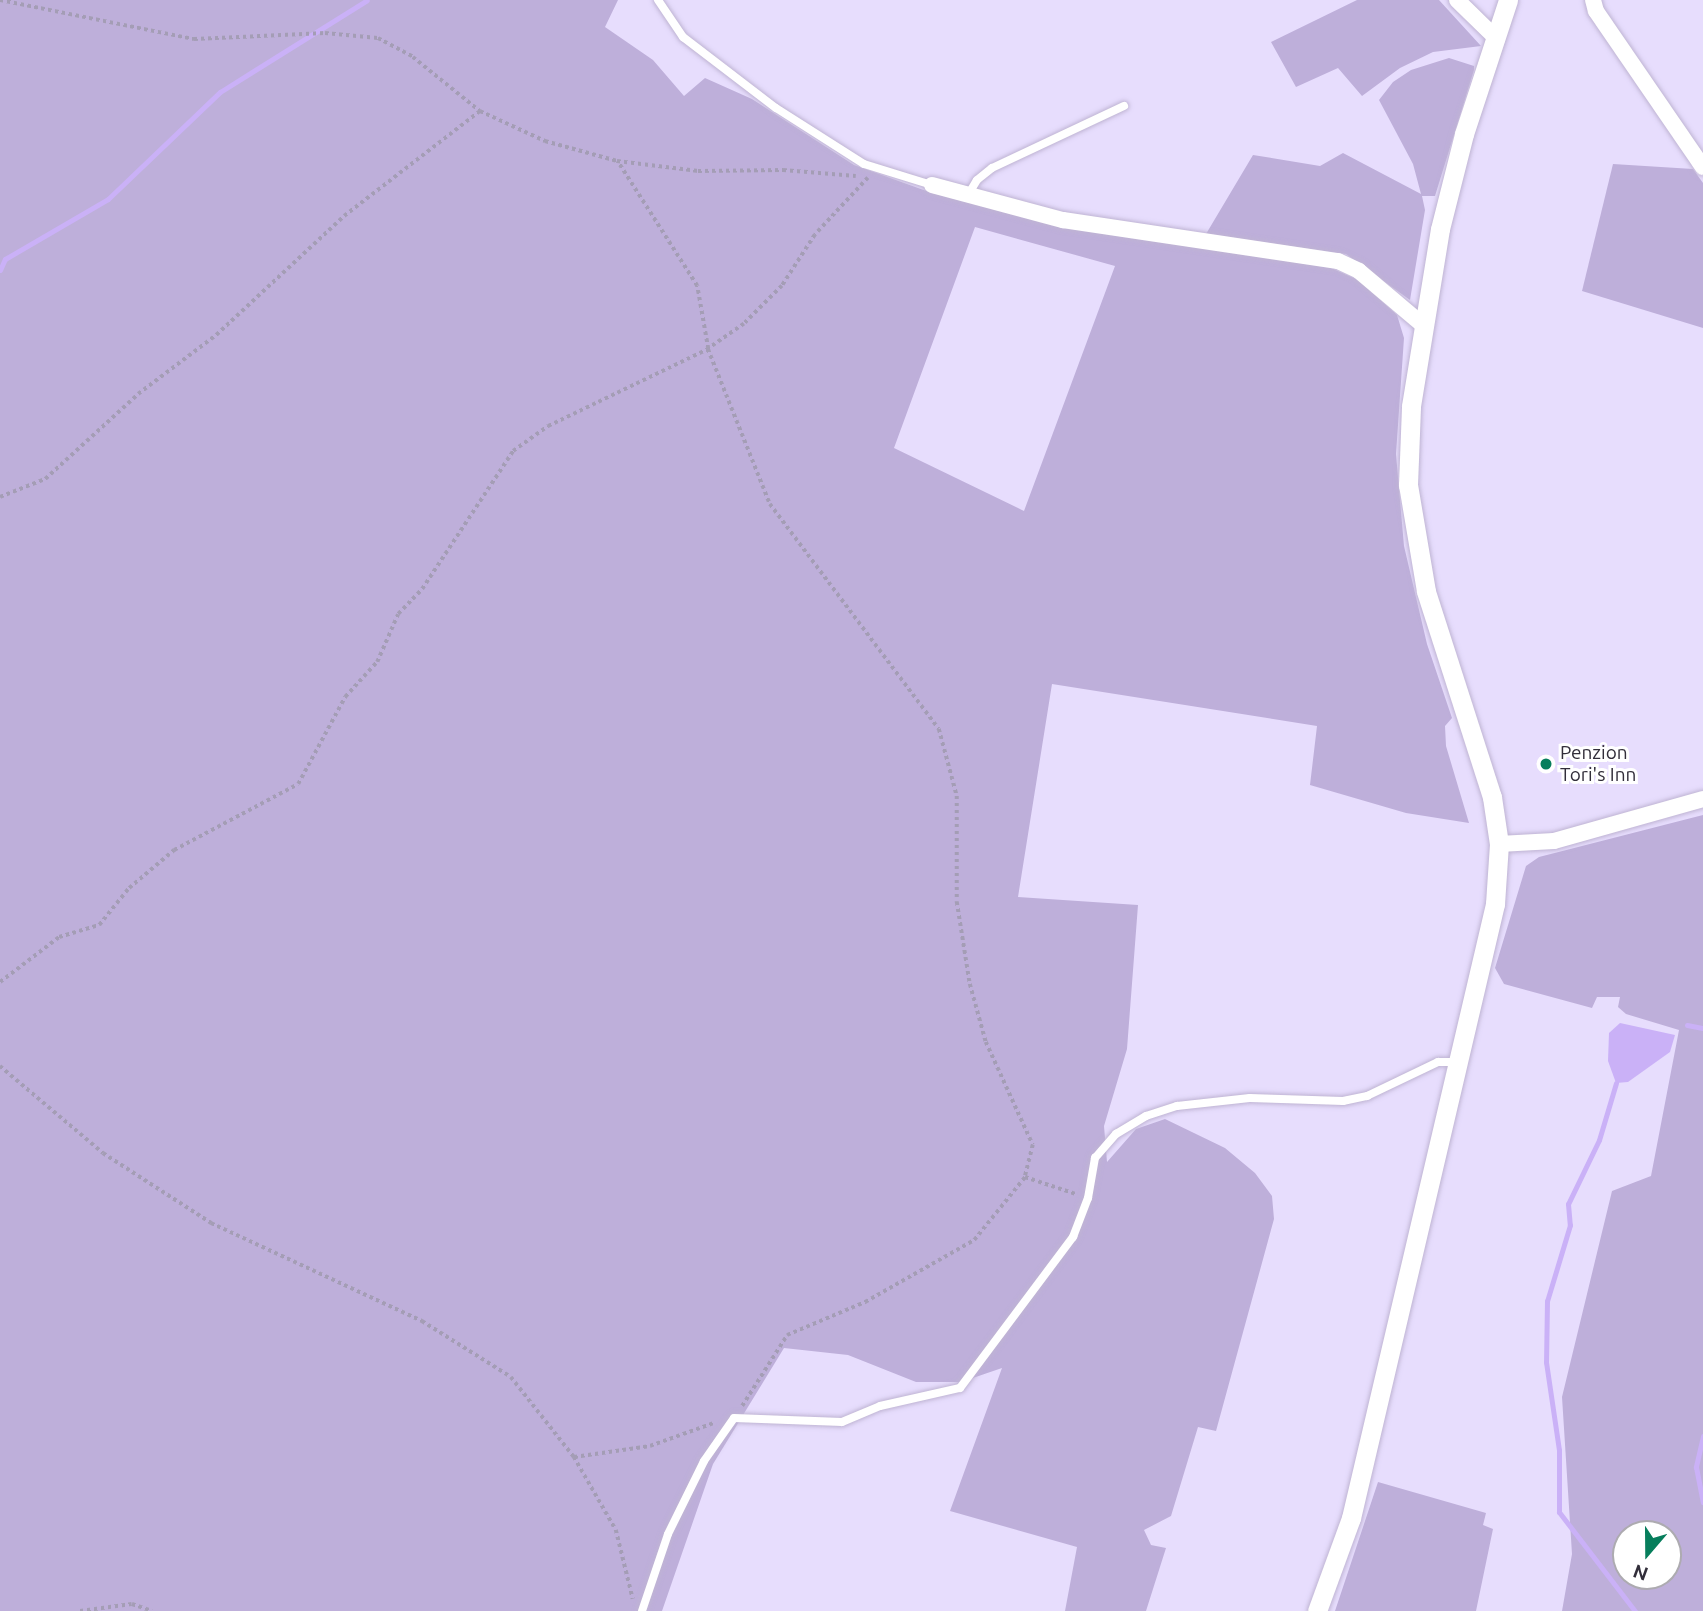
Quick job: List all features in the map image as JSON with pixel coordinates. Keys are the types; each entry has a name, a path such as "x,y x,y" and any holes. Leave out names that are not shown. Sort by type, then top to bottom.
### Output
{"street":[{"path":"1457,0 1497,39"},
{"path":"1317,1611 1351,1518 1495,905 1499,844 1492,797 1426,591 1408,485 1411,406 1423,325 1464,134 1508,0"},
{"path":"1593,0 1596,11 1703,167"},
{"path":"932,185 1063,220 1339,261 1359,271 1423,325"},
{"path":"1499,844 1555,841 1703,799"}],"lane":[{"path":"659,0 683,37 776,108 864,164 932,185"},
{"path":"968,194 977,180 992,168 1124,106"},
{"path":"642,1611 668,1534 704,1461 734,1418 842,1422 880,1406 960,1388 1073,1237 1088,1198 1096,1158 1116,1135 1146,1116 1177,1106 1251,1098 1343,1101 1367,1096 1438,1062 1458,1062"}],"path":[{"path":"0,0 194,39 325,33 378,38 413,57 480,111 545,141 617,161 698,172 783,170 869,177 824,225 782,286 744,324 708,349 548,426 513,451 422,589 398,614 377,662 345,697 298,783 174,850 129,888 99,925 59,937 0,982"},
{"path":"0,497 45,479 138,394 216,335 344,216 480,111"},
{"path":"574,1457 650,1446 690,1429 734,1418 788,1335 865,1302 974,1240 1025,1177 1033,1145 986,1042 970,984 957,902 957,796 939,729 770,504 708,349 697,286 617,161"},
{"path":"0,1066 103,1153 211,1223 422,1321 511,1377 574,1457 616,1530 635,1611"},
{"path":"1025,1177 1088,1198"},
{"path":"80,1611 132,1604 152,1611"}],"shaded area":[{"path":"0,0 618,0 605,27 653,60 684,96 705,78 752,99 854,165 932,193 1043,222 1331,268 1358,280 1397,315 1404,338 1396,454 1404,546 1427,644 1452,718 1445,726 1446,746 1469,823 1406,813 1310,785 1317,726 1052,684 1018,897 1138,905 1127,1049 1104,1126 1107,1162 1136,1129 1165,1119 1225,1148 1255,1173 1272,1196 1274,1219 1216,1431 1198,1427 1171,1516 1144,1530 1151,1545 1166,1548 1146,1611 1065,1611 1077,1547 950,1511 1002,1368 961,1382 916,1382 848,1355 784,1348 713,1464 662,1611 0,1611","holes":["975,227 1115,266 1024,511 894,448"]},
{"path":"1357,0 1439,0 1481,46 1433,52 1400,68 1362,96 1338,68 1296,87 1271,42"},
{"path":"1449,58 1474,66 1474,70 1435,196 1422,196 1425,210 1410,300 1346,254 1206,234 1253,155 1320,166 1343,153 1421,194 1413,164 1379,100 1393,82 1411,70"},
{"path":"1613,164 1693,169 1703,183 1703,328 1582,291"},
{"path":"1703,815 1703,1611 1562,1611 1572,1554 1562,1397 1612,1191 1651,1176 1679,1030 1626,1014 1618,1007 1620,997 1597,997 1592,1008 1504,984 1495,968 1526,866 1539,857"},
{"path":"1620,1023 1675,1035 1670,1052 1628,1082 1616,1083 1608,1061 1609,1033"},
{"path":"1378,1482 1486,1513 1483,1525 1493,1529 1476,1611 1335,1611"}],"waterway":[{"path":"0,270 5,259 108,199 220,92 367,0"},
{"path":"1687,1025 1703,1028"},
{"path":"1616,1083 1599,1140 1568,1204 1570,1225 1547,1301 1546,1362 1559,1450 1559,1512 1635,1611"},
{"path":"1703,1436 1696,1467 1703,1502"}],"place":[{"name":"Penzion Tori's Inn","path":"1546,764"}]}
